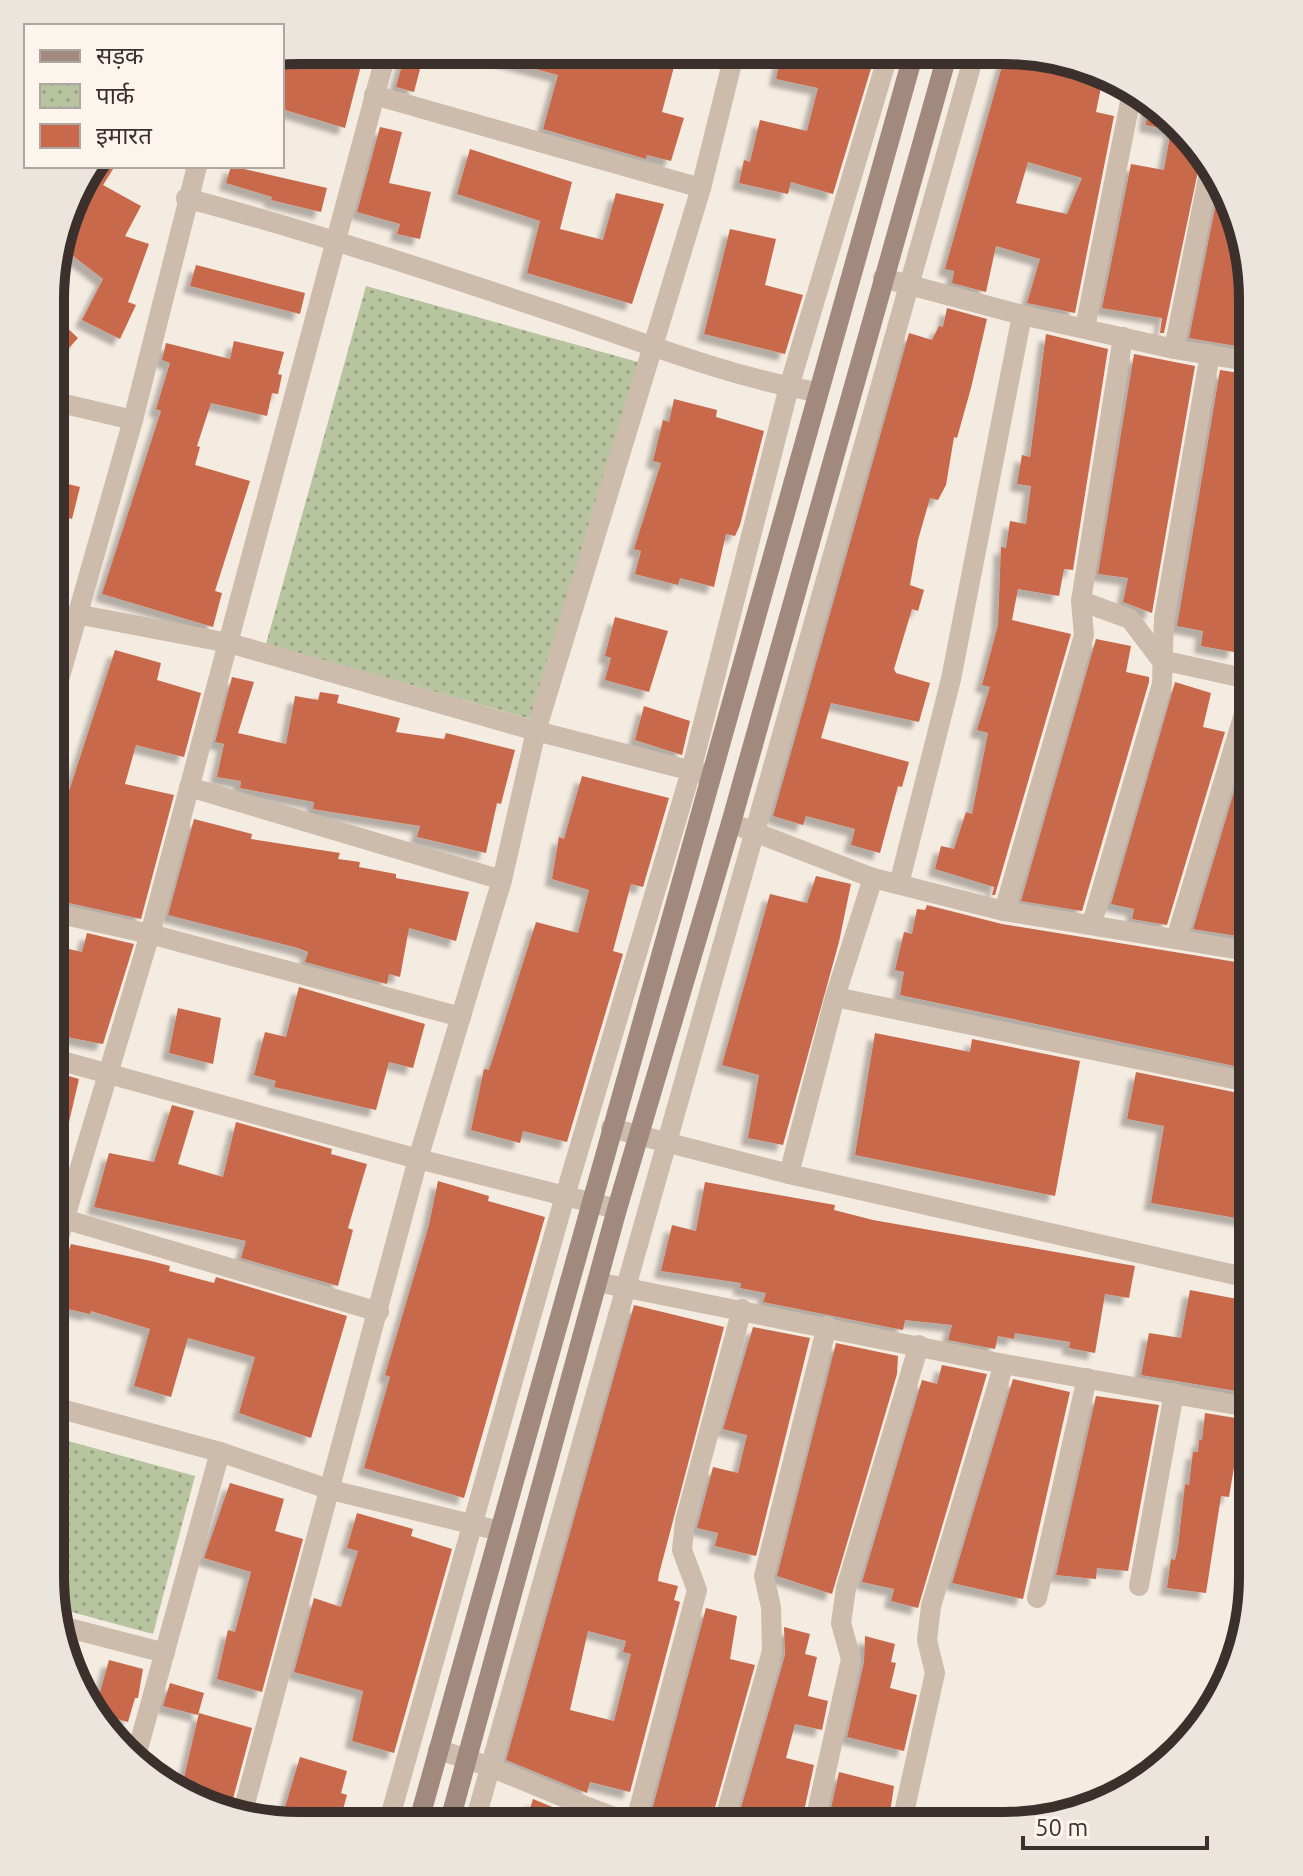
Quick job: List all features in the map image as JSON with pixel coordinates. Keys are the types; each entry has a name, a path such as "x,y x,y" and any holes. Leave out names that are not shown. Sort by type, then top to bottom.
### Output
{"main road":[{"path":"421,1812 911,64"},
{"path":"452,1812 617,1209 731,823 945,64"}],"street":[{"path":"245,1805 418,1159 502,880 536,731 701,188 731,64"},
{"path":"391,1812 565,1196 691,771 789,387 885,64"},
{"path":"478,1812 972,64"},
{"path":"379,1312 64,1219 150,934 383,65"},
{"path":"374,95 701,188"},
{"path":"1085,328 1130,101"},
{"path":"64,659 133,420 186,198 196,168"},
{"path":"1174,349 1207,182"},
{"path":"186,198 336,239 653,345 789,387 817,392"},
{"path":"883,278 1022,315 1174,349 1239,359"},
{"path":"899,884 951,679 1022,315"},
{"path":"1004,911 1084,635 1081,601 1123,337"},
{"path":"1092,923 1162,684 1164,618 1210,354"},
{"path":"64,404 133,420"},
{"path":"1081,601 1130,619 1161,660 1239,678"},
{"path":"76,614 229,643 536,731 712,776"},
{"path":"1176,939 1239,729"},
{"path":"189,787 502,880"},
{"path":"731,823 757,830 873,878 1004,911 1092,923 1238,950"},
{"path":"789,1174 835,997 873,878"},
{"path":"64,915 150,934 461,1017"},
{"path":"835,997 1238,1080"},
{"path":"64,1061 418,1159 617,1209"},
{"path":"611,1128 789,1174 1238,1276"},
{"path":"597,1282 1004,1364 1238,1405"},
{"path":"639,1812 697,1590 682,1550 685,1521 742,1309"},
{"path":"727,1812 772,1651 771,1607 764,1576 827,1326"},
{"path":"817,1812 851,1659 841,1623 846,1588 919,1345"},
{"path":"904,1812 935,1673 927,1640 931,1606 1004,1364"},
{"path":"1037,1598 1087,1378"},
{"path":"1139,1586 1174,1393"},
{"path":"64,1410 220,1452 331,1490 500,1531"},
{"path":"138,1748 220,1452"},
{"path":"70,1628 165,1653"},
{"path":"438,1750 490,1766 586,1812"}],"green space":[{"path":"366,286 638,362 538,721 266,644"},
{"path":"64,1440 195,1476 153,1634 67,1611 64,1577"}],"building":[{"path":"675,64 662,112 684,118 671,161 647,155 646,159 543,129 558,75 519,65"},
{"path":"779,64 872,64 833,194 791,182 788,194 739,183 744,160 750,162 760,120 807,131 818,88 776,79"},
{"path":"1003,64 1047,68 1101,87 1096,112 1114,116 1075,313 1027,303 1040,259 996,246 986,292 952,283 954,271 945,269","holes":["1028,162 1082,178 1067,214 1016,203"]},
{"path":"284,65 361,65 345,128 284,110"},
{"path":"402,65 421,65 414,92 396,87"},
{"path":"1147,113 1165,129 1146,125"},
{"path":"380,127 402,132 389,183 431,192 420,239 397,234 400,224 357,212"},
{"path":"1170,133 1199,168 1164,333 1160,333 1162,318 1102,308 1131,164 1164,170"},
{"path":"470,149 572,182 560,229 603,240 616,193 664,204 632,304 527,273 540,221 457,194"},
{"path":"104,168 114,168 103,185 141,206 125,236 149,244 128,302 136,305 120,339 82,320 103,279 69,253 76,223 95,181"},
{"path":"230,168 240,168 327,188 321,212 271,200 272,197 226,183"},
{"path":"1217,199 1227,223 1237,268 1239,347 1189,338"},
{"path":"730,229 776,239 765,285 803,295 785,354 704,334"},
{"path":"196,265 305,293 300,314 190,286"},
{"path":"947,308 987,319 971,388 957,438 954,437 946,485 938,500 930,498 918,540 910,585 924,590 918,611 912,609 894,669 896,673 930,683 919,722 831,703 821,738 909,762 902,787 898,786 880,853 851,845 855,829 806,816 803,825 773,816 909,333 932,340 939,326 943,327"},
{"path":"64,325 78,338 64,354"},
{"path":"1046,334 1108,349 1073,570 1064,569 1059,596 1018,589 1012,620 1071,634 995,895 992,895 994,887 935,869 941,846 954,849 966,812 972,814 988,733 977,730 990,687 982,685 998,625 1001,547 1006,548 1010,521 1026,524 1031,486 1017,484 1022,455 1030,457"},
{"path":"234,341 284,352 278,374 282,375 278,394 272,393 267,416 211,403 197,446 200,447 195,465 250,481 215,591 222,593 213,627 102,594 161,411 156,409 170,363 162,360 166,343 230,359"},
{"path":"1134,354 1195,366 1152,613 1123,602 1128,578 1098,574"},
{"path":"1220,370 1239,373 1239,627 1234,652 1201,646 1203,631 1177,626"},
{"path":"674,399 717,410 716,417 764,431 740,525 735,536 726,534 714,587 680,578 678,585 635,574 641,551 634,549 661,463 653,461 663,420 669,422"},
{"path":"64,483 80,487 72,519 64,517"},
{"path":"615,617 668,631 649,692 605,680 611,658 605,656"},
{"path":"1096,639 1131,646 1126,672 1149,677 1149,682 1082,911 1021,901"},
{"path":"115,650 161,663 157,680 201,693 184,757 136,745 125,784 174,795 141,919 64,902 64,807"},
{"path":"232,677 254,682 238,733 286,744 295,696 318,700 320,692 339,695 337,703 400,718 396,732 444,739 446,733 515,750 501,804 497,803 486,853 417,837 420,826 313,809 314,802 240,788 241,781 217,777 224,744 215,742"},
{"path":"1175,682 1211,693 1203,727 1225,732 1167,925 1132,919 1134,909 1111,904"},
{"path":"644,706 690,721 682,755 635,740"},
{"path":"582,776 669,798 643,887 631,884 613,951 623,954 567,1142 523,1131 520,1143 471,1130 484,1069 489,1070 536,922 578,933 589,890 552,879 559,837 564,839"},
{"path":"1239,776 1239,936 1193,929"},
{"path":"194,819 252,834 251,839 340,853 338,859 360,862 359,867 396,874 396,878 469,892 456,941 409,928 400,977 389,974 387,984 305,962 308,952 298,948 168,915"},
{"path":"816,876 851,884 839,942 783,1145 748,1138 759,1075 722,1065 770,894 807,903"},
{"path":"927,905 1002,924 1238,962 1238,1067 900,995 904,972 895,970 904,932 912,934 917,909 925,910"},
{"path":"87,933 134,944 103,1044 64,1036 64,948 82,952"},
{"path":"299,987 425,1024 413,1068 389,1062 376,1110 274,1087 276,1081 254,1075 265,1032 286,1037"},
{"path":"178,1008 221,1018 213,1064 169,1053"},
{"path":"875,1033 970,1052 972,1039 1080,1061 1055,1196 855,1155"},
{"path":"1136,1072 1238,1093 1238,1218 1151,1203 1164,1126 1127,1119"},
{"path":"64,1075 79,1079 64,1144"},
{"path":"172,1105 194,1111 178,1164 223,1177 236,1122 332,1149 331,1154 367,1164 348,1228 353,1230 338,1286 241,1258 246,1241 94,1207 109,1153 154,1162"},
{"path":"438,1181 489,1196 488,1201 545,1217 464,1498 364,1468 390,1377 385,1375 429,1225"},
{"path":"705,1182 835,1205 834,1210 873,1220 1135,1266 1129,1298 1105,1294 1095,1353 1069,1348 1070,1342 1015,1333 1014,1339 998,1336 995,1349 948,1340 952,1325 905,1320 903,1330 763,1302 766,1293 740,1288 741,1283 661,1271 672,1225 696,1231"},
{"path":"71,1244 170,1266 169,1271 214,1283 216,1277 347,1316 311,1438 239,1413 255,1357 188,1338 171,1397 134,1386 150,1329 91,1311 90,1314 64,1308 64,1264"},
{"path":"1190,1290 1238,1299 1238,1391 1141,1375 1149,1333 1181,1338"},
{"path":"634,1305 724,1327 659,1574 658,1581 678,1586 674,1600 680,1602 630,1792 590,1782 587,1793 506,1760","holes":["588,1631 626,1641 623,1652 631,1654 614,1721 570,1710"]},
{"path":"753,1327 810,1338 756,1556 715,1546 718,1533 697,1528 713,1467 738,1473 747,1435 723,1429"},
{"path":"836,1343 898,1356 897,1374 832,1594 777,1576"},
{"path":"942,1365 987,1374 918,1608 891,1601 894,1589 862,1582 922,1380 937,1384"},
{"path":"1013,1379 1070,1392 1023,1599 952,1583"},
{"path":"1096,1396 1159,1405 1128,1571 1097,1568 1096,1579 1056,1575"},
{"path":"1205,1413 1238,1418 1238,1442 1229,1497 1221,1496 1206,1593 1167,1588 1171,1559 1175,1560 1178,1546 1185,1484 1189,1485 1193,1452 1198,1452 1199,1440 1202,1440"},
{"path":"230,1483 284,1499 275,1531 303,1539 262,1692 217,1679 228,1630 235,1632 251,1572 204,1558"},
{"path":"357,1513 413,1529 411,1536 452,1549 394,1753 352,1741 363,1691 294,1672 314,1598 341,1607 358,1551 347,1548"},
{"path":"706,1608 737,1616 730,1659 755,1665 714,1812 652,1810"},
{"path":"784,1627 810,1634 805,1654 817,1657 808,1696 828,1701 822,1730 795,1724 786,1758 814,1765 804,1812 740,1812 785,1655"},
{"path":"865,1636 895,1644 891,1662 896,1663 890,1688 917,1695 904,1751 847,1737 864,1662"},
{"path":"109,1660 143,1669 138,1698 135,1698 128,1722 111,1717 98,1698"},
{"path":"170,1683 204,1693 198,1715 163,1706"},
{"path":"199,1713 252,1728 232,1802 189,1784 190,1779 184,1778"},
{"path":"300,1757 347,1771 341,1793 347,1795 342,1812 284,1811"},
{"path":"839,1772 894,1786 890,1812 830,1812"},
{"path":"533,1799 564,1812 529,1812"}]}
